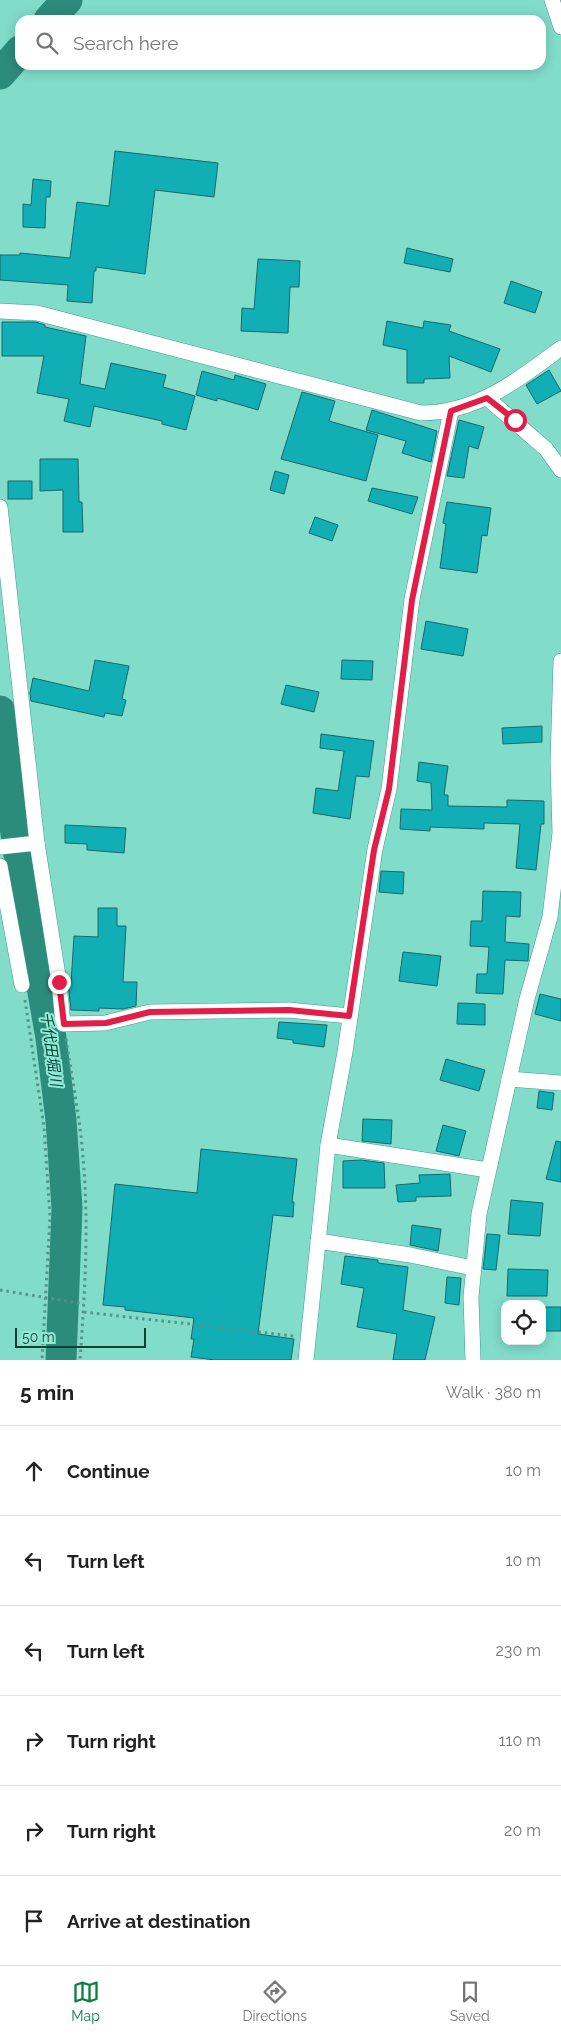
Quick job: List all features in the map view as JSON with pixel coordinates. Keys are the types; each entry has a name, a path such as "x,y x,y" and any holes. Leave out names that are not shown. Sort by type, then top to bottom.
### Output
{"street":[{"path":"552,0 561,27"},
{"path":"0,311 37,313 421,413 451,411 487,398 507,387 561,348"},
{"path":"487,398 546,449 561,470"},
{"path":"306,1360 328,1145 374,850 389,789 412,600 451,411"},
{"path":"0,507 37,843 64,1024 106,1023 150,1012 289,1010 349,1016"},
{"path":"473,1360 470,1297 479,1214 527,999 551,908 560,833 558,761 561,661"},
{"path":"0,847 37,843"},
{"path":"0,866 22,985"},
{"path":"509,1079 561,1082"},
{"path":"328,1145 488,1170"},
{"path":"318,1241 473,1268"}],"path":[{"path":"22,985 44,1127 50,1217 42,1360"},
{"path":"64,1024 83,1156 87,1215 84,1312 80,1360"},
{"path":"0,1290 84,1304"},
{"path":"84,1312 308,1338"}],"shaded area":[{"path":"58,1321 70,1321 67,1360 55,1360"}],"building":[{"path":"115,151 218,163 214,197 155,190 145,274 96,267 96,271 94,271 92,303 67,301 68,285 0,280 0,255 20,255 20,253 70,258 77,202 109,206"},
{"path":"33,179 51,181 50,197 46,197 45,228 23,227 23,204 31,205"},
{"path":"407,248 453,259 450,272 404,263"},
{"path":"258,259 300,261 299,287 290,287 288,333 241,331 242,308 254,309"},
{"path":"511,281 542,292 535,313 504,303"},
{"path":"387,321 423,328 424,321 451,325 449,331 500,349 491,372 449,356 450,378 424,379 424,383 407,383 407,350 383,345"},
{"path":"2,322 36,322 45,325 45,327 86,336 80,384 105,389 111,363 166,375 163,387 195,396 186,430 162,424 162,421 94,406 90,427 64,421 69,399 37,393 44,356 2,356"},
{"path":"549,370 561,391 537,404 526,385"},
{"path":"202,371 234,380 235,375 266,384 258,410 217,398 217,401 196,395"},
{"path":"302,392 335,401 329,421 378,435 366,481 281,459"},
{"path":"372,410 437,431 431,462 402,453 406,441 366,430"},
{"path":"459,420 484,427 478,449 469,446 464,478 447,476"},
{"path":"40,459 78,459 79,502 82,502 83,532 63,532 63,490 40,491"},
{"path":"275,471 289,475 284,494 270,490"},
{"path":"8,481 32,481 32,499 8,499"},
{"path":"372,488 418,497 412,514 368,501"},
{"path":"447,502 491,508 487,536 482,535 477,573 440,568 446,524 443,523"},
{"path":"315,517 338,525 332,541 309,533"},
{"path":"426,621 468,629 463,656 421,649"},
{"path":"95,660 129,666 122,699 126,700 122,716 105,713 104,717 31,701 30,693 33,678 89,691"},
{"path":"342,660 373,661 372,680 341,679"},
{"path":"286,685 319,692 314,712 281,704"},
{"path":"542,726 542,742 503,744 502,728"},
{"path":"321,734 374,741 369,777 356,776 350,819 313,813 316,788 338,791 344,751 320,748"},
{"path":"419,762 448,766 444,795 448,795 448,806 507,807 507,800 544,801 544,824 541,824 536,870 516,868 520,824 484,823 484,829 430,827 430,831 400,829 401,809 432,810 431,783 417,781"},
{"path":"65,825 126,828 124,853 87,850 87,844 65,843"},
{"path":"381,871 404,872 403,894 379,892"},
{"path":"483,891 521,892 520,917 506,916 505,942 529,944 528,961 505,960 503,994 476,993 477,974 487,974 489,947 470,946 471,921 482,921"},
{"path":"98,908 117,908 117,926 126,926 123,982 137,982 136,1006 123,1009 99,1008 99,1011 71,1010 68,983 71,983 74,936 98,937"},
{"path":"403,952 441,956 437,986 399,981"},
{"path":"540,994 561,999 561,1021 535,1014"},
{"path":"458,1003 485,1004 485,1025 457,1024"},
{"path":"279,1022 327,1025 324,1047 293,1043 293,1040 277,1038"},
{"path":"446,1059 485,1070 479,1091 440,1080"},
{"path":"539,1091 554,1093 552,1110 537,1108"},
{"path":"363,1119 392,1120 391,1144 362,1141"},
{"path":"443,1125 466,1131 459,1156 436,1151"},
{"path":"556,1141 561,1142 561,1182 546,1179"},
{"path":"201,1149 297,1159 292,1202 294,1202 293,1217 273,1215 258,1334 294,1339 291,1360 215,1360 191,1357 194,1339 191,1339 194,1318 125,1310 125,1307 103,1305 115,1184 197,1193"},
{"path":"361,1160 384,1163 385,1188 343,1188 343,1161"},
{"path":"450,1174 451,1196 416,1197 416,1201 398,1202 396,1185 420,1183 419,1175"},
{"path":"511,1200 543,1203 540,1236 508,1234"},
{"path":"412,1225 441,1229 438,1251 410,1245"},
{"path":"487,1234 500,1235 496,1270 483,1269"},
{"path":"345,1256 378,1260 378,1263 408,1267 403,1310 435,1317 425,1360 393,1360 397,1334 357,1327 364,1288 341,1284"},
{"path":"508,1269 548,1270 547,1296 507,1296"},
{"path":"447,1277 461,1278 459,1305 445,1303"},
{"path":"546,1307 561,1307 561,1331 546,1331"}],"waterway":[{"name":"千代田堀川","path":"54,15 67,0"},
{"name":"千代田堀川","path":"0,74 15,57"},
{"name":"千代田堀川","path":"0,711 18,849 51,1038 61,1120 67,1208 61,1360"}],"route":[{"path":"59,982 64,1024 106,1023 150,1012 289,1010 349,1016 374,850 389,789 412,600 451,411 487,398 515,420"}]}
